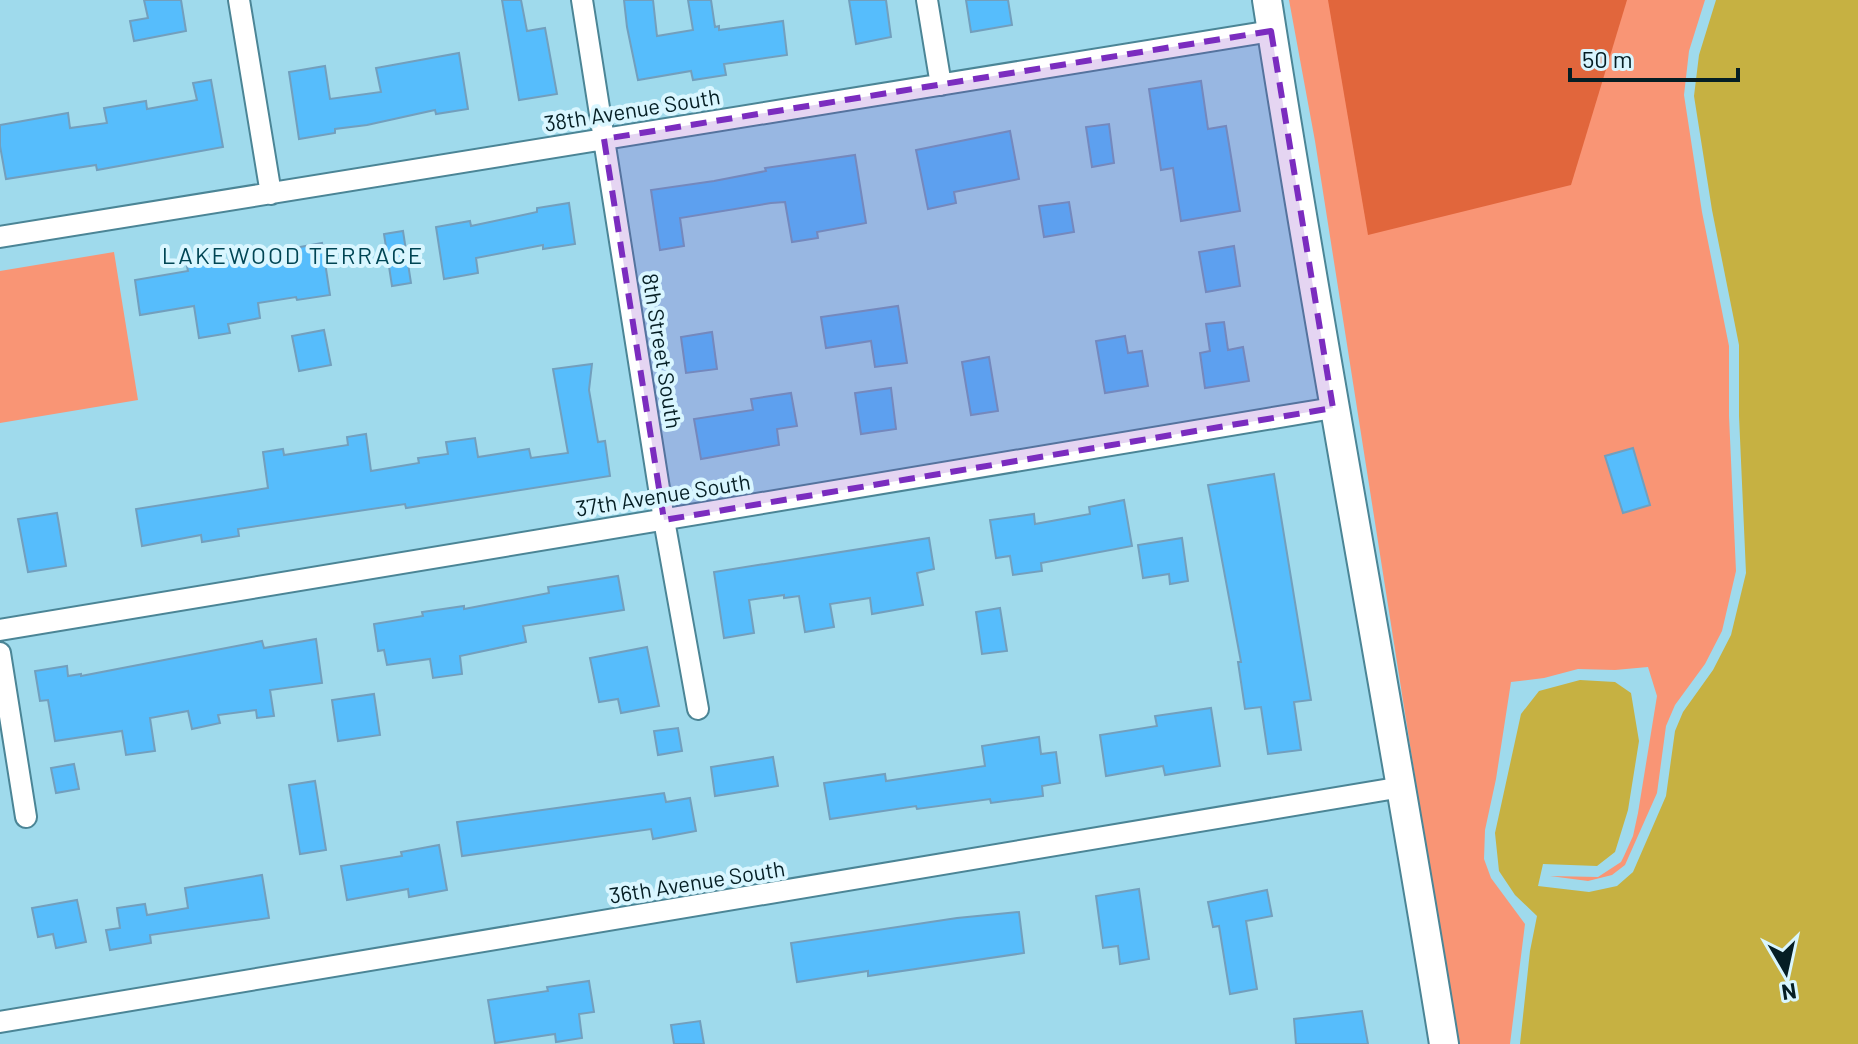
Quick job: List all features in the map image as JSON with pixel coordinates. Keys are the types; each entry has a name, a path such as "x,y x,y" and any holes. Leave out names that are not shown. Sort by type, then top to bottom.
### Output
{"main road":[{"path":"1267,0 1333,408 1402,787 1444,1044"}],"street":[{"path":"239,0 271,194"},
{"name":"8th Street South","path":"582,0 664,520 698,709"},
{"path":"927,0 941,85"},
{"name":"38th Avenue South","path":"0,237 1271,31"},
{"name":"37th Avenue South","path":"0,630 1333,408"},
{"path":"0,653 26,817"},
{"name":"36th Avenue South","path":"0,1022 1402,787"}],"highlighted area":[{"path":"1271,31 1333,408 664,520 604,139"}],"shaded area":[{"path":"1289,0 1705,0 1689,51 1684,95 1702,212 1729,346 1736,571 1722,631 1705,664 1675,705 1666,726 1657,793 1625,865 1612,875 1588,881 1550,876 1598,877 1621,862 1624,856 1638,813 1657,696 1648,667 1578,669 1511,682 1485,830 1484,859 1491,878 1525,924 1510,1044 1457,1044 1315,141"},
{"path":"1328,0 1627,0 1571,185 1368,235"},
{"path":"1716,0 1858,0 1858,1044 1520,1044 1537,916 1515,895 1499,871 1495,833 1521,714 1539,691 1580,680 1615,682 1631,693 1639,741 1628,810 1615,852 1597,866 1543,864 1538,886 1589,892 1617,886 1633,872 1666,796 1675,731 1683,712 1713,670 1731,635 1746,573 1739,345 1712,210 1694,96 1699,55"},
{"path":"114,252 138,400 0,423 0,271"}],"building":[{"path":"144,0 181,0 186,31 134,41 130,21 148,18"},
{"path":"502,0 521,0 527,31 545,28 557,94 519,100"},
{"path":"624,0 653,0 657,36 693,30 688,0 711,0 715,27 719,26 719,30 783,21 787,55 724,64 726,75 693,80 691,71 638,80"},
{"path":"849,0 886,0 891,37 856,44"},
{"path":"966,0 1008,0 1012,25 971,32"},
{"path":"459,53 468,109 436,114 435,110 299,139 289,72 325,66 330,99 381,92 376,68"},
{"path":"211,80 223,147 97,170 96,165 6,179 0,125 68,113 70,128 107,123 104,108 146,101 147,109 197,100 193,83"},
{"path":"1201,81 1208,129 1226,126 1240,211 1181,221 1173,168 1161,170 1149,89"},
{"path":"1109,124 1114,163 1092,167 1086,127"},
{"path":"1010,131 1019,179 954,192 956,203 928,209 916,150"},
{"path":"855,155 866,223 817,232 818,238 792,242 785,202 771,203 680,218 684,246 660,250 651,190 766,171 765,168"},
{"path":"1069,202 1074,232 1044,237 1039,206"},
{"path":"569,203 575,244 543,249 543,245 476,258 478,273 444,279 436,227 470,221 471,226 537,212 537,208"},
{"path":"403,231 411,283 392,286 384,234"},
{"path":"322,243 330,295 258,303 260,318 228,324 230,333 199,338 194,306 140,315 135,280 188,271 186,261 218,256 219,262"},
{"path":"1234,246 1240,286 1206,292 1199,252"},
{"path":"898,306 907,363 875,367 871,341 826,348 821,317"},
{"path":"1224,322 1228,350 1243,347 1249,381 1205,388 1200,353 1210,351 1206,324"},
{"path":"324,330 331,365 299,371 292,336"},
{"path":"712,332 717,369 686,373 681,337"},
{"path":"1125,336 1128,353 1142,351 1148,386 1105,393 1096,341"},
{"path":"989,357 998,411 971,415 962,362"},
{"path":"592,364 589,390 598,442 605,441 610,476 406,508 405,504 238,529 239,536 202,542 201,535 142,546 136,509 268,488 263,452 283,449 284,455 348,445 347,437 366,434 371,471 419,463 418,458 448,454 446,442 475,438 478,457 529,449 531,458 568,453 553,369"},
{"path":"891,388 896,429 861,434 855,393"},
{"path":"791,393 797,426 777,429 779,445 701,459 694,419 753,410 751,399"},
{"path":"1633,448 1650,505 1623,513 1605,456"},
{"path":"1274,474 1311,700 1294,702 1301,750 1268,754 1261,707 1245,709 1238,662 1241,662 1208,485"},
{"path":"1124,500 1132,546 1041,563 1042,571 1013,575 1010,556 996,558 990,520 1034,514 1035,524 1090,514 1089,507"},
{"path":"57,513 66,566 28,572 18,519"},
{"path":"929,538 934,569 917,573 923,605 872,614 870,598 830,604 834,627 805,632 799,596 749,600 754,633 724,638 714,572"},
{"path":"1182,538 1188,581 1170,584 1169,574 1143,578 1138,545"},
{"path":"618,576 624,610 523,626 526,642 460,656 462,674 433,678 430,659 387,665 384,650 378,651 374,624 423,616 422,612 464,606 464,609 549,593 548,587"},
{"path":"1000,608 1007,651 982,654 976,612"},
{"path":"316,639 322,683 270,690 274,716 257,718 256,710 218,715 220,723 192,729 188,711 150,718 155,751 126,755 122,731 55,741 48,700 40,701 35,671 67,666 68,676 81,676 262,641 264,648"},
{"path":"647,647 659,706 621,713 618,699 599,702 590,658"},
{"path":"374,694 380,735 338,741 332,700"},
{"path":"1211,708 1220,766 1165,775 1163,766 1106,776 1100,735 1157,726 1155,716"},
{"path":"678,728 682,751 658,755 654,731"},
{"path":"1039,737 1041,754 1056,752 1060,783 1042,786 1043,796 991,803 990,799 917,809 916,806 830,819 824,783 885,774 886,781 985,766 982,746"},
{"path":"773,757 778,786 715,796 711,767"},
{"path":"74,764 79,789 56,793 51,768"},
{"path":"315,781 326,850 300,854 289,785"},
{"path":"664,793 666,802 690,798 696,831 653,839 651,829 462,856 457,822"},
{"path":"439,845 447,890 409,897 408,889 347,900 341,866 402,856 401,852"},
{"path":"262,875 269,918 150,935 151,943 110,950 106,930 120,928 117,908 145,904 147,915 188,908 185,888"},
{"path":"1139,889 1149,959 1120,964 1118,946 1103,948 1096,896"},
{"path":"1267,890 1272,916 1246,921 1257,989 1230,994 1219,926 1213,927 1208,902"},
{"path":"77,900 86,942 56,948 53,934 38,937 32,908"},
{"path":"1019,912 1024,953 868,976 868,971 797,982 791,943 957,918"},
{"path":"589,981 594,1012 579,1014 582,1038 556,1042 555,1034 495,1043 488,1000"},
{"path":"1362,1011 1368,1044 1296,1044 1294,1019"},
{"path":"700,1021 704,1044 674,1044 671,1025"}],"district":[{"name":"LAKEWOOD TERRACE","path":"293,256"}]}
